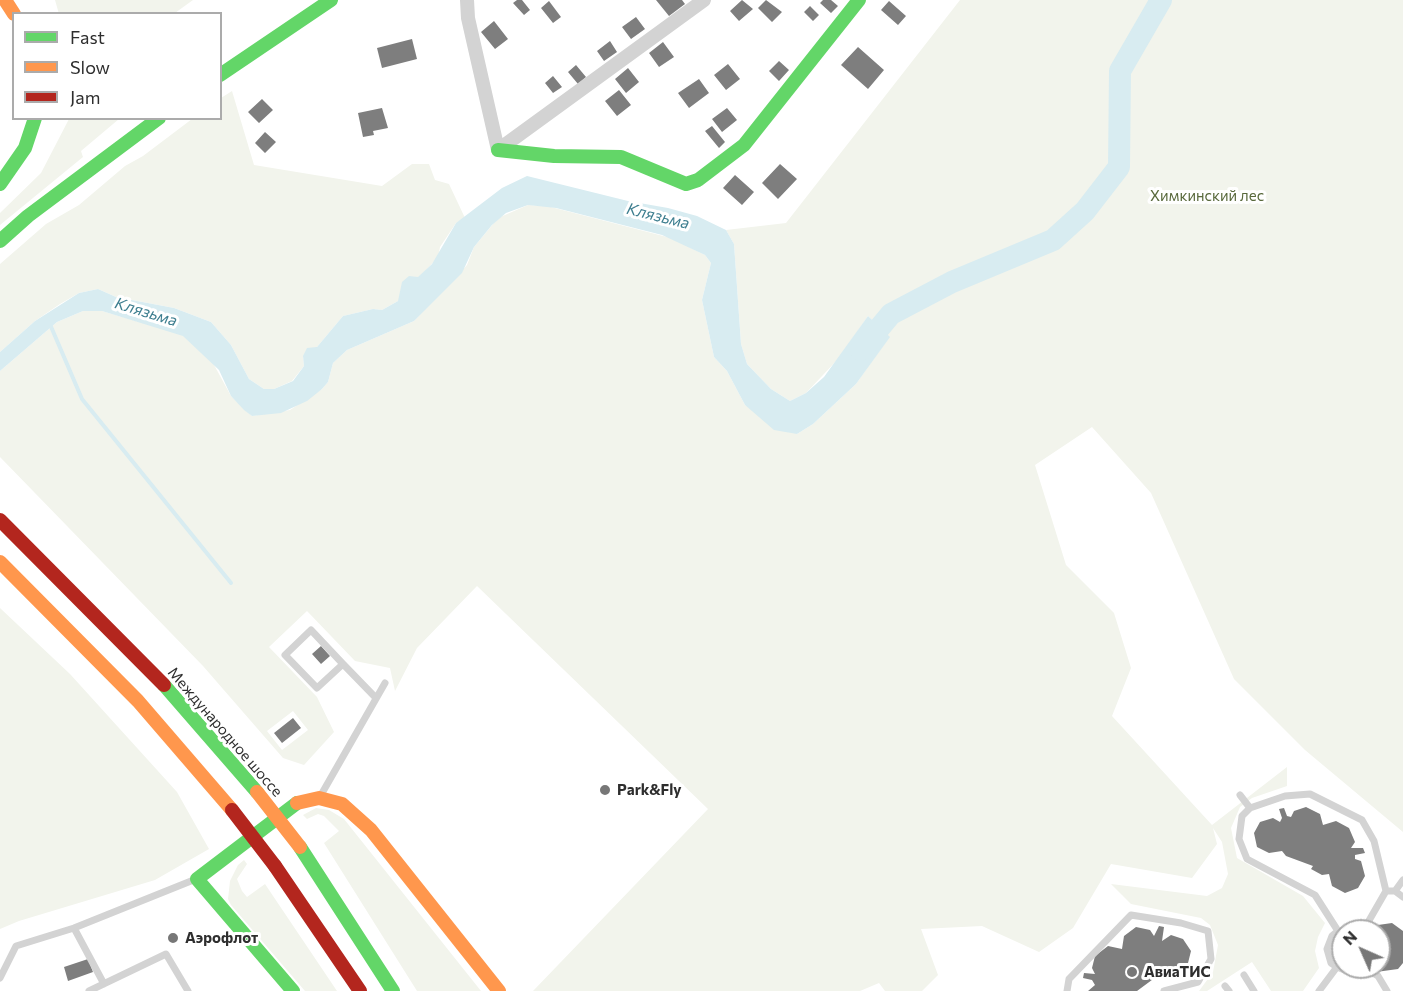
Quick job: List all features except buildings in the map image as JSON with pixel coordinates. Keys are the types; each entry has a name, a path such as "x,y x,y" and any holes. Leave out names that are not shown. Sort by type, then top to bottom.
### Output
{"main road":[{"path":"222,74 331,0"},
{"path":"498,150 554,156 621,157 686,184 698,180 744,145 859,0"},
{"path":"0,184 26,148 34,120"},
{"path":"0,241 28,216 156,120"},
{"name":"Международное шоссе","path":"0,520 160,680 257,792 300,847 393,991"},
{"path":"0,562 138,701 232,810 275,866 360,991"},
{"path":"293,991 197,879 297,803 319,798 342,804 370,830 499,991"}],"street":[{"path":"467,0 468,18 498,150 704,0"}],"lane":[{"path":"343,664 317,688 285,655 312,630 376,698"},
{"path":"319,798 385,683"},
{"path":"1331,921 1314,895 1247,859 1239,839 1242,816 1250,808 1285,796 1310,794 1362,820 1374,841 1386,891 1371,919"},
{"path":"1240,795 1250,808"},
{"path":"0,978 16,946 74,928 197,879"},
{"path":"1395,891 1403,880"},
{"path":"1386,891 1395,891 1403,897"},
{"path":"1067,991 1069,979 1131,915 1181,923 1208,931 1212,959 1198,982 1167,990"},
{"path":"74,928 104,984"},
{"path":"1331,939 1327,949 1331,960"},
{"path":"89,991 166,954 188,991"},
{"path":"1319,991 1331,974"},
{"path":"1244,975 1254,991"}],"green space":[{"path":"55,0 193,0 176,12 58,12"},
{"name":"Химкинский лес","path":"960,0 1403,0 1403,832 1305,750 1234,679 1151,493 1092,427 1035,465 1066,565 1114,613 1131,668 1112,716 1212,825 1287,767 1287,786 1252,798 1240,807 1231,828 1237,858 1303,896 1325,923 1318,937 1315,951 1319,968 1303,991 1271,991 1252,962 1207,991 1199,991 1213,972 1218,945 1210,925 1201,918 1131,904 1111,884 1207,896 1222,888 1228,874 1222,842 1213,828 1217,844 1192,878 1111,864 1073,928 1039,952 982,926 921,929 938,975 922,991 885,991 879,983 860,991 533,991 708,809 477,586 417,648 395,691 390,668 355,661 307,611 269,647 317,697 334,732 304,765 283,758 203,666 0,457 0,371 57,322 83,311 102,311 183,335 213,363 231,396 252,416 290,410 322,389 328,382 333,363 347,350 414,321 467,265 474,247 498,218 528,205 547,206 671,238 705,255 711,263 702,300 714,357 727,371 745,405 797,434 813,424 856,384 889,337 868,316 839,358 806,393 790,401 771,389 747,364 741,344 734,244 726,230 786,223","holes":["293,711 308,730 282,750 267,731"]},
{"path":"232,91 254,165 382,186 412,164 429,164 435,180 449,184 465,218 456,223 440,247 438,257 398,301 382,310 373,309 343,316 317,347 303,356 304,366 292,381 274,389 264,389 249,379 231,345 211,322 174,308 116,297 98,289 79,293 60,304 35,321 0,352 0,264 46,224 79,205 125,166 143,156 191,120 222,120 222,97"},
{"path":"68,120 118,120 81,151 83,157 0,225 0,213 41,173"},
{"path":"0,608 70,674 177,792 209,849 155,880 19,921 0,929"},
{"path":"316,808 329,810 344,819 481,991 417,991 324,843 339,831 324,816 318,814 307,819 303,815"},
{"path":"244,860 247,864 237,879 242,891 247,897 265,884 337,991 305,991 231,905 228,899 230,881 238,865"}],"water":[{"path":"527,176 628,201 668,208 697,216 726,230 734,244 741,344 747,364 771,389 790,401 806,393 824,377 868,316 890,337 856,384 813,424 797,434 774,430 745,405 727,371 714,357 702,300 711,263 705,255 662,235 556,208 528,205 506,213 492,225 474,247 462,273 414,321 347,350 333,363 328,382 322,389 307,401 281,413 252,416 244,410 231,396 219,370 183,336 102,311 83,311 57,322 0,371 0,352 35,321 79,293 98,289 116,297 174,308 211,322 231,345 249,379 264,389 274,389 293,381 304,366 303,356 307,348 317,347 343,316 373,309 382,310 398,301 402,282 409,276 418,277 432,264 456,223 502,188"}],"waterway":[{"name":"Клязьма","path":"861,350 891,314 952,282 1053,240 1085,211 1119,167 1120,71 1161,0"},
{"path":"49,322 82,399 231,583"}],"traffic: fast":[{"path":"222,74 331,0"},
{"path":"498,150 554,156 621,157 686,184 698,180 744,145 859,0"},
{"path":"0,184 25,148 34,120"},
{"path":"0,241 28,216 156,120"},
{"path":"164,685 257,792"},
{"path":"293,991 197,879 297,803"},
{"path":"300,847 393,991"}],"traffic: slow":[{"path":"5,0 13,12"},
{"path":"0,562 138,701 232,810"},
{"path":"257,792 300,847"},
{"path":"297,803 319,798 342,804 371,830 499,991"}],"traffic: jam":[{"path":"0,520 164,685"},
{"path":"232,810 275,866"},
{"path":"275,866 360,991"}],"place":[{"name":"Park&Fly","path":"605,790"},
{"name":"Аэрофлот","path":"173,938"},
{"name":"АвиаТИС","path":"1132,972"}]}
